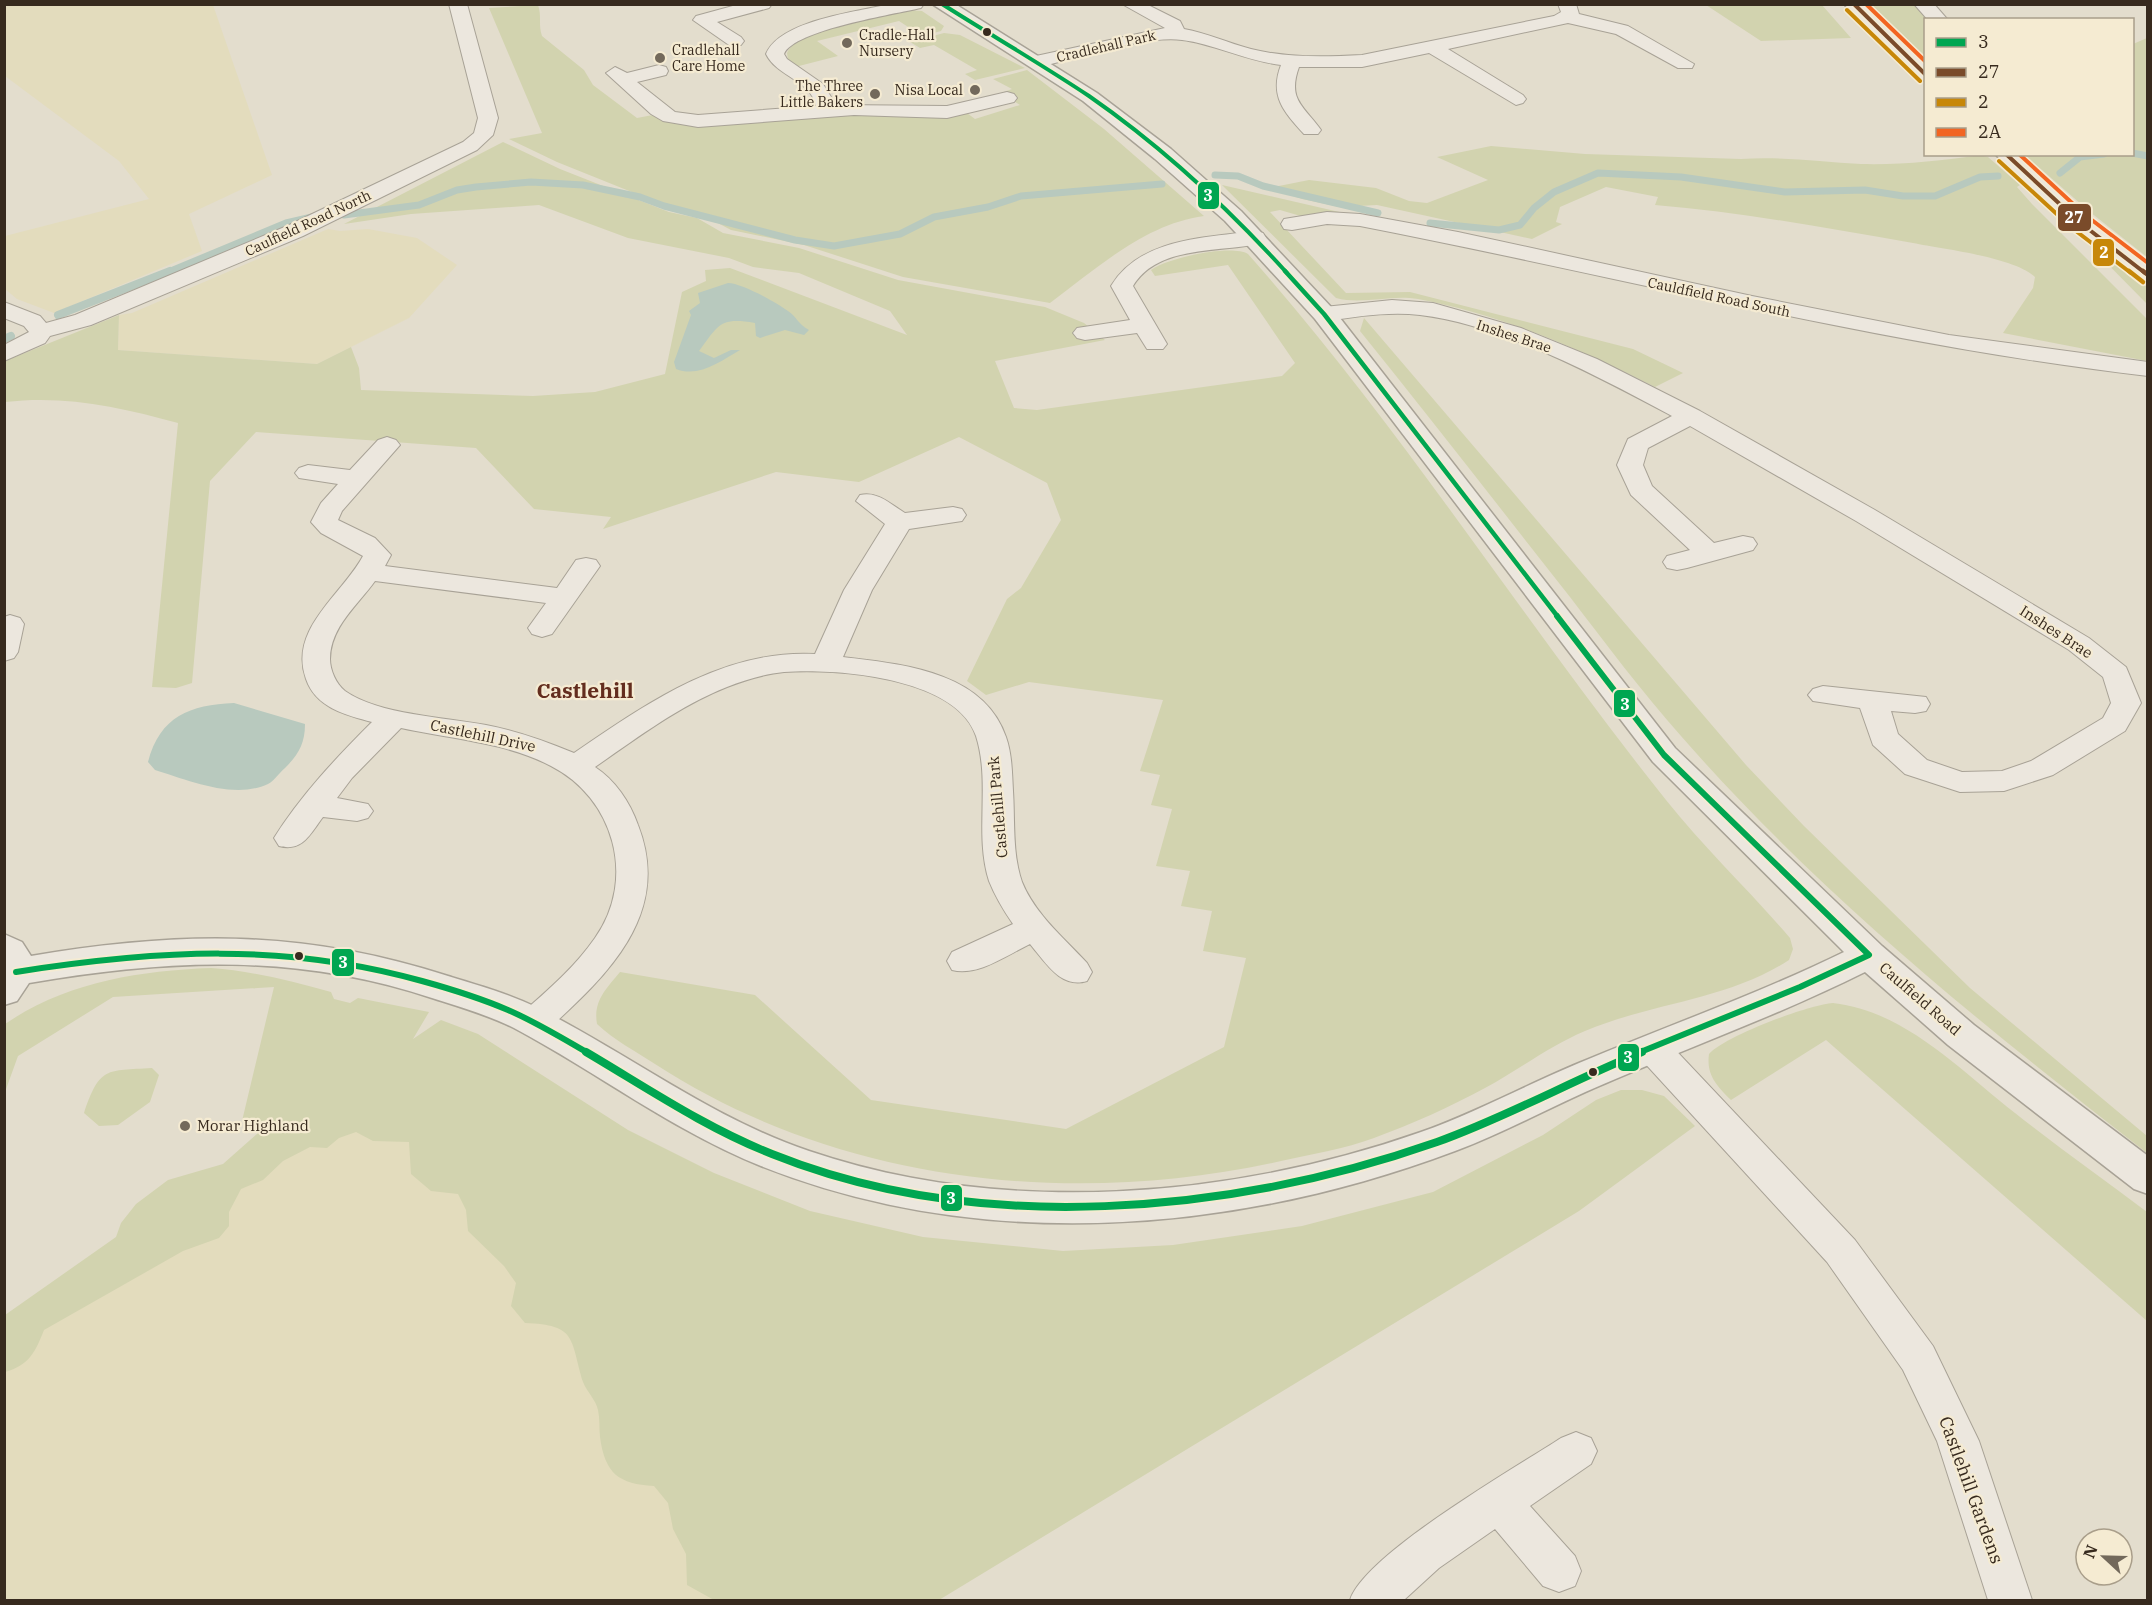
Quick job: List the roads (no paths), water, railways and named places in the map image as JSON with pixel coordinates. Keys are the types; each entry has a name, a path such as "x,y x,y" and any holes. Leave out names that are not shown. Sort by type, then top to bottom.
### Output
{"street":[{"name":"Caulfield Road North","path":"4,354 36,338 41,331 83,320 295,231 470,146 483,135 488,118 458,4"},
{"path":"735,41 702,20 763,4"},
{"path":"736,11 779,30 915,4"},
{"name":"Caulfield Road","path":"941,4 1090,97 1163,154 1255,238 1324,314 1664,756 1869,955 1961,1035 2148,1178"},
{"name":"Cradlehall Park","path":"1131,4 1174,25 1175,32"},
{"path":"1853,4 1924,73"},
{"path":"1923,4 1937,18"},
{"name":"Cradlehall Park","path":"1036,62 1156,34 1175,32 1191,34 1245,53 1292,60 1362,61 1433,47 1567,11 1622,30 1685,64"},
{"path":"779,30 775,54 778,62 821,92 827,101 827,111"},
{"path":"1433,47 1516,99"},
{"path":"1289,132 1319,129 1284,100 1283,87 1292,60"},
{"path":"1662,69 1706,60"},
{"path":"659,71 619,77 658,110 670,117 698,121 872,108 947,112 1007,98"},
{"path":"1493,104 1539,95"},
{"path":"2007,156 2078,221 2148,275"},
{"name":"Cauldfield Road South","path":"1292,225 1327,218 1360,220 1823,319 1959,344 2148,369"},
{"path":"1085,333 1149,335 1122,286 1128,271 1162,254 1255,238"},
{"name":"Inshes Brae","path":"1324,314 1406,307 1433,310 1527,339 1577,358 1691,416 1778,465 2079,644 2116,674 2126,703 2114,724 2042,768 2004,781 1960,782 1916,767 1884,738 1873,701"},
{"path":"4,309 32,321 41,331"},
{"path":"1691,416 1637,444 1630,465 1640,489 1708,553"},
{"path":"387,445 330,509 324,522 332,530 370,544 377,555 369,572 564,597"},
{"path":"308,473 357,479"},
{"path":"869,501 900,522 953,515"},
{"path":"826,664 835,632 858,585 900,522"},
{"path":"1677,562 1743,544"},
{"path":"542,628 586,566"},
{"name":"Castlehill Drive","path":"369,572 323,629 315,660 326,689 356,709 393,718 501,737 546,750 574,766 597,784 625,824 634,869 624,921 586,976 534,1022"},
{"path":"4,652 9,624"},
{"name":"Castlehill Park","path":"574,766 687,693 728,675 772,665 826,664 906,673 945,687 985,723 994,755 1004,877 1015,901 1035,928 1075,972"},
{"path":"1823,695 1915,704"},
{"path":"290,838 341,771 393,718"},
{"path":"314,805 357,811"},
{"path":"964,961 1035,928"},
{"path":"8,970 152,950 254,948 343,958 415,976 534,1022 620,1076 720,1132 807,1167 913,1195 1063,1210 1199,1203 1328,1178 1438,1142 1869,955"},
{"name":"Castlehill Gardens","path":"1653,1049 1841,1251 1918,1358 1958,1441 2010,1600"},
{"path":"1372,1600 1423,1553 1576,1451"},
{"path":"1499,1502 1559,1571"}],"waterway":[{"path":"2134,153 2148,156"},
{"path":"2060,173 2080,157 2088,156"},
{"path":"1430,223 1499,230 1520,225 1534,208 1554,192 1598,173 1681,177 1785,192 1865,190 1903,196 1935,196 1980,177 1998,176"},
{"path":"1215,175 1238,176 1263,186 1378,213"},
{"path":"344,215 419,205 457,190 476,187 531,182 583,185 640,197 664,206 795,240 834,246 900,234 934,217 988,207 1021,196 1162,184"},
{"path":"166,273 286,223 312,217"},
{"path":"58,315 170,271"},
{"path":"4,339 11,336"}],"place":[{"name":"Cradle-Hall Nursery","path":"847,43"},
{"name":"Cradlehall Care Home","path":"660,58"},
{"name":"Nisa Local","path":"975,90"},
{"name":"The Three Little Bakers","path":"875,94"},
{"name":"Morar Highland","path":"185,1126"}],"district":[{"name":"Castlehill","path":"585,691"}]}
